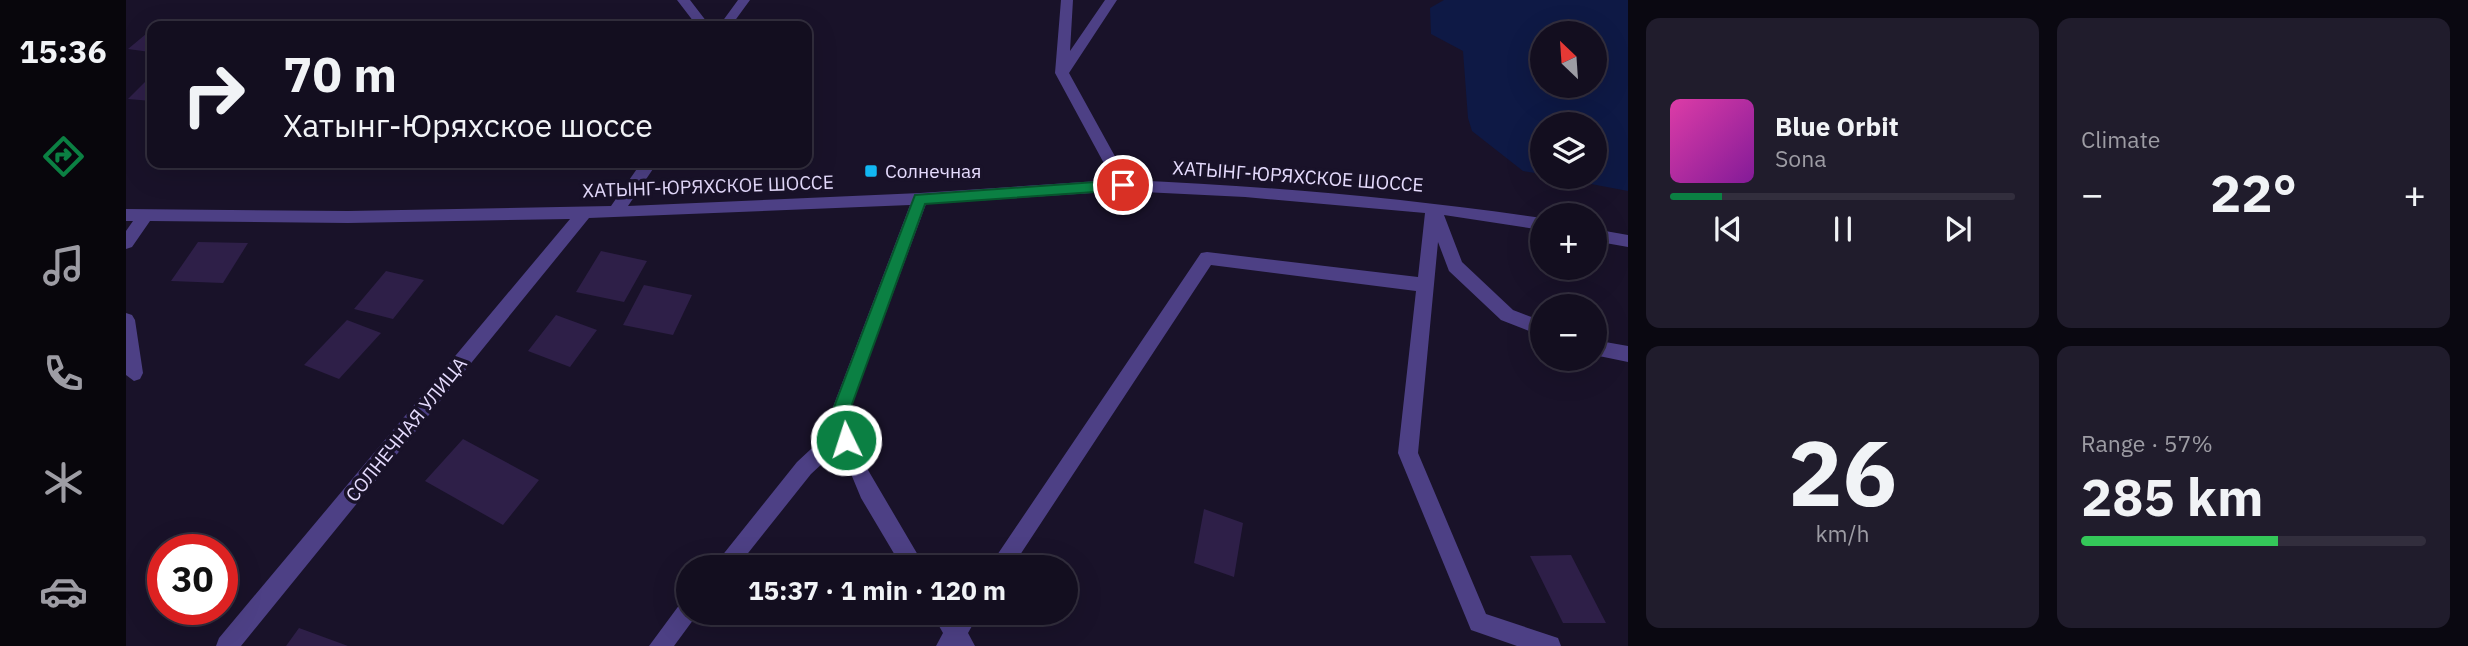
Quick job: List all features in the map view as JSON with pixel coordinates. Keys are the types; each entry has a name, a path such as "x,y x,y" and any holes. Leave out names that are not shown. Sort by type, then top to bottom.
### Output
{"street":[{"path":"682,0 700,21"},
{"path":"729,21 744,0"},
{"path":"1068,0 1062,73 1123,185"},
{"path":"1062,73 1111,0"},
{"path":"615,212 646,168"},
{"name":"ХАТЫНГ-ЮРЯХСКОЕ ШОССЕ","path":"126,215 348,217 615,212 920,199 1123,185 1245,191 1433,208 1530,223"},
{"path":"907,555 859,476 846,440 842,407 920,199"},
{"path":"1433,208 1408,453 1479,622 1550,646"},
{"path":"1433,208 1455,265 1507,315 1530,324"},
{"name":"СОЛНЕЧНАЯ УЛИЦА","path":"228,646 585,212"},
{"path":"126,243 146,215"},
{"path":"1607,237 1628,241"},
{"path":"1008,555 1206,258 1425,285"},
{"path":"126,320 134,373"},
{"path":"1607,350 1628,354"},
{"path":"734,555 804,468 818,455 846,440"},
{"path":"660,646 677,625"},
{"path":"948,625 955,642"},
{"path":"955,642 963,625"}],"water":[{"path":"1444,0 1628,0 1628,191 1607,187 1607,112 1530,112 1530,172 1523,171 1472,131 1468,118 1463,51 1431,34 1430,8"}],"building":[{"path":"147,33 147,52 128,49"},
{"path":"147,80 147,101 128,99"},
{"path":"198,242 248,243 223,283 171,281"},
{"path":"601,251 647,261 624,302 576,292"},
{"path":"386,271 424,280 393,319 354,309"},
{"path":"644,285 692,295 673,335 623,325"},
{"path":"556,315 597,330 570,367 528,351"},
{"path":"347,320 381,333 339,379 304,365"},
{"path":"463,439 539,480 503,525 425,481"},
{"path":"1204,509 1243,523 1234,577 1194,563"},
{"path":"1571,555 1606,623 1563,623 1530,556"},
{"path":"299,628 348,646 286,646"}],"place":[{"name":"Солнечная","path":"871,171"}],"route":[{"path":"846,440 842,407 920,199 1123,185"}]}
